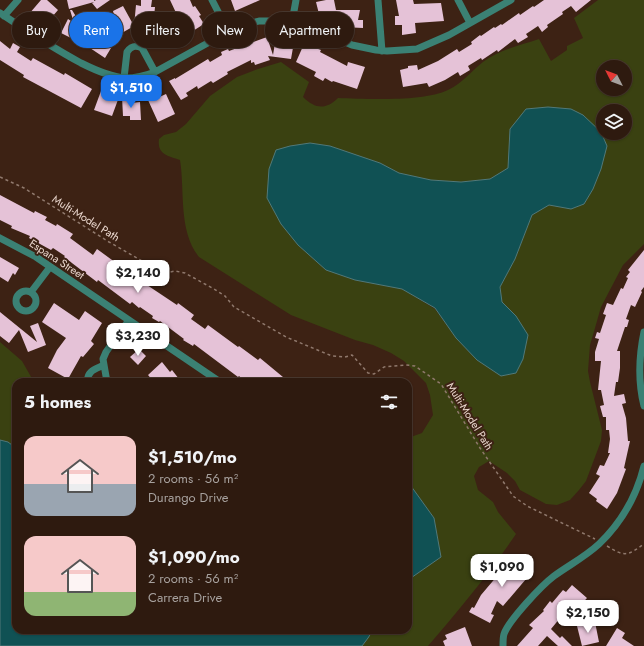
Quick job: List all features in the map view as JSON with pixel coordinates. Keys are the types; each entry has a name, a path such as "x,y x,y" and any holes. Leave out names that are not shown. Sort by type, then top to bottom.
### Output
{"street":[{"path":"18,0 2,15 36,38 102,73 124,78 144,76 155,72 202,46"},
{"path":"212,0 218,12"},
{"path":"294,12 296,0"},
{"path":"378,0 382,51"},
{"path":"458,0 470,23"},
{"path":"354,46 382,51 417,49 449,35 511,0"},
{"path":"124,78 127,52 133,46 142,48 155,72"},
{"name":"Espana Street","path":"0,238 36,257 214,378"},
{"path":"31,292 50,267"},
{"path":"106,378 104,365 106,352 129,320"},
{"path":"644,332 640,352 644,406"},
{"path":"87,378 90,372 104,365"},
{"path":"503,646 504,634 510,623 546,583 583,557 601,542 622,518 639,485 644,466"}],"path":[{"name":"Multi-Model Path","path":"0,177 24,188 102,238 144,262 153,271 166,274 175,271 185,273 225,296 234,307 286,337 332,356 345,357 352,355 368,373 374,374 384,367 406,364 415,366 441,384 480,448 513,496 527,506 582,532 620,554 628,554 644,544"}],"green space":[{"path":"598,0 644,0 644,244 623,265 601,307 590,345 588,371 602,430 601,441 586,481 570,500 557,505 546,504 520,490 515,481 507,473 489,461 479,467 474,476 478,490 493,502 498,512 516,534 474,592 428,646 362,646 370,634 412,634 412,577 441,557 434,518 412,487 412,437 422,433 433,415 430,395 426,383 404,361 391,353 291,315 199,257 192,247 185,223 180,160 167,156 161,151 159,139 164,135 176,132 186,124 210,96 237,77 281,62 309,82 303,97 307,101 316,106 325,106 334,102 338,98 394,99 437,94 454,87 483,62 510,48 539,39 551,61 567,50 567,46 583,38 574,18","holes":["510,128 601,169 593,189 584,204 571,209 549,205 532,215 515,259 500,287 502,302 516,316 501,376 477,360 456,338 435,309 402,289 355,280 326,270 298,245 281,224 310,143 330,146 380,163 399,173 431,180 461,182 490,179 508,168"]},
{"path":"0,342 22,361 32,378 12,378 12,445 8,442 0,440"}],"water":[{"path":"548,107 571,109 583,115 596,127 596,140 604,140 607,146 601,169 593,189 584,204 571,209 549,205 532,215 515,259 500,287 502,302 516,316 528,335 523,359 516,373 501,376 477,360 456,338 435,308 402,289 355,280 326,270 298,245 281,224 267,198 269,169 276,150 310,143 330,146 380,163 399,173 431,180 461,182 490,179 508,168 510,129 526,109"},
{"path":"0,440 8,442 12,445 12,634 370,634 362,646 0,646"},
{"path":"412,487 434,518 441,557 412,577"}],"building":[{"path":"41,0 47,0 58,10 56,12 31,12"},
{"path":"67,0 110,0 97,9 92,3 94,2 69,9"},
{"path":"141,0 152,0 151,7 155,7 154,12 135,12 136,5 141,6"},
{"path":"170,0 190,0 193,7 195,6 201,15 199,16 202,21 202,25 194,30 194,12 176,12"},
{"path":"231,0 260,0 235,11"},
{"path":"334,0 336,10 360,10 358,20 363,20 363,28 354,28 354,12 318,12 316,2"},
{"path":"396,0 413,0 414,4 441,3 444,21 415,23 416,33 402,35 402,25 395,25 395,16 399,16"},
{"path":"544,0 591,0 576,12 571,6 562,12 563,14 547,25 548,27 542,32 538,26 526,34 528,37 518,43 515,39 498,52 497,50 482,60 481,58 468,66 470,70 460,76 458,72 429,87 427,83 403,87 400,70 408,68 408,66 417,65 418,70 438,61 457,49 459,52 472,44 471,42 480,35 481,36 494,27 495,28 501,24 502,25 519,13 520,15"},
{"path":"123,6 131,21 131,28 123,32 123,12 113,11"},
{"path":"68,19 69,20 69,37 61,33"},
{"path":"265,38 265,48 271,48 273,55 274,48 293,48 291,59 268,56 270,60 255,65 254,62 251,63 251,60 227,72 228,74 213,83 211,81 198,89 197,86 186,93 188,96 181,100 169,81 175,79 208,59 210,62 222,55 221,52 228,49 229,51 237,48 257,48 257,41"},
{"path":"0,41 10,49 12,45 12,48 19,48 17,52 31,61 33,58 64,75 65,73 92,89 81,108 23,77 24,75 0,60"},
{"path":"90,48 111,48 105,58"},
{"path":"302,48 315,48 347,66 348,62 365,67 357,89 333,81 332,82 325,78 323,81 314,76 316,72 296,62"},
{"path":"101,91 119,97 112,116 94,110"},
{"path":"166,94 175,114 158,122 148,100 154,97 155,99"},
{"path":"122,97 131,97 131,103 140,102 141,120 130,120 130,116 123,116"},
{"path":"0,195 34,213 35,211 47,217 45,220 56,226 57,224 73,234 70,238 93,255 97,249 177,305 178,303 194,315 191,319 205,329 208,325 258,360 260,358 284,378 238,377 194,344 193,346 183,340 184,339 160,321 159,322 152,318 153,316 140,307 139,308 132,302 130,304 98,280 97,282 53,248 51,250 29,238 30,236 11,228 12,226 0,220"},
{"path":"644,250 644,287 635,307 631,305 626,319 629,320 627,327 625,327 617,351 620,351 620,368 614,396 624,394 626,403 622,404 626,418 628,441 630,441 624,468 626,469 617,493 607,509 596,501 597,499 589,493 600,476 596,474 600,465 604,466 610,453 608,453 610,439 609,430 606,430 606,417 603,417 600,406 604,405 601,390 598,390 601,361 595,361 595,352 599,339 595,338 597,332 600,333 606,315 603,314 607,303 613,305 621,288 623,289 628,278 626,277 630,272 628,270"},
{"path":"0,257 19,268 15,275 13,273 8,282 0,277"},
{"path":"54,303 79,320 85,311 102,323 91,341 94,344 83,357 81,356 69,378 48,368 57,350 66,338 42,322"},
{"path":"0,312 37,342 30,326 38,323 46,345 28,352 19,330 9,343 0,336"},
{"path":"139,349 146,356 138,365 130,357"},
{"path":"162,362 170,372 172,370 178,378 151,378 148,375"},
{"path":"514,556 518,560 521,557 528,563 525,566 532,572 503,606 497,601 491,614 494,615 490,623 469,612 472,607 474,608 481,595"},
{"path":"572,585 587,598 575,611 570,606 551,629 560,638 562,636 572,646 558,646 547,636 538,646 517,646 533,628 529,625 544,611 543,610 550,601 552,603 563,590 566,592"},
{"path":"595,622 599,642 582,646 577,626"},
{"path":"465,627 472,646 445,646 443,641 447,639 445,635"},
{"path":"617,628 625,633 622,638 634,646 606,646"}]}
